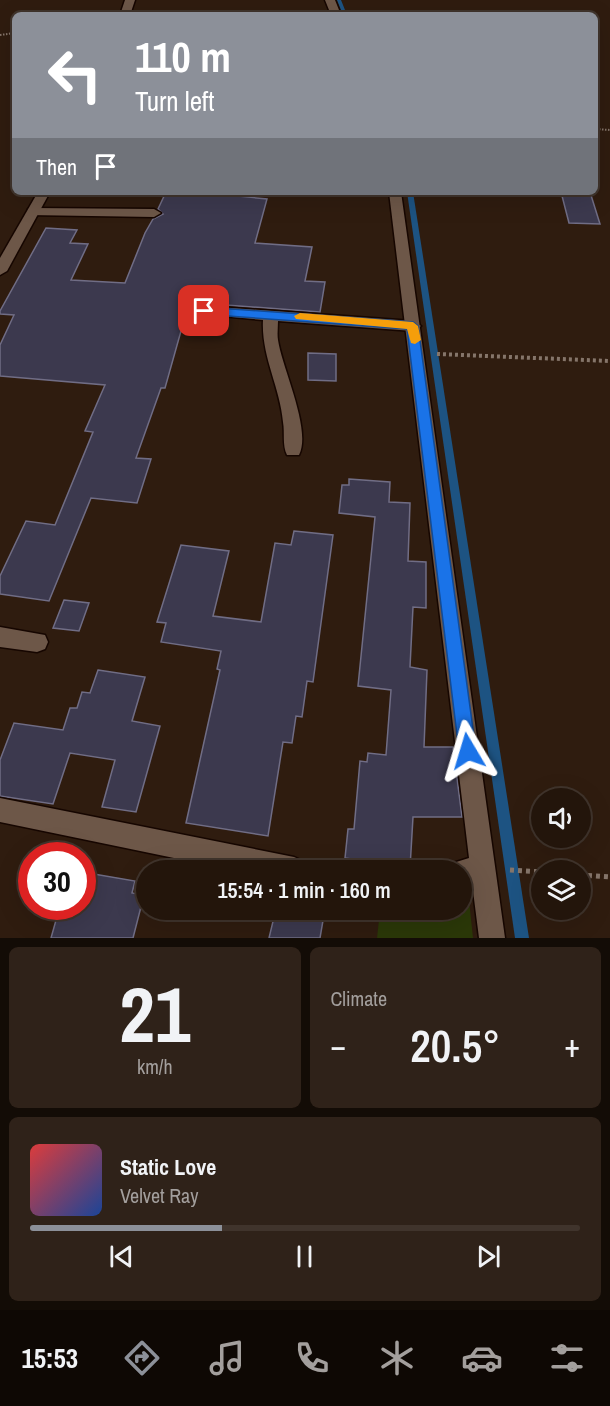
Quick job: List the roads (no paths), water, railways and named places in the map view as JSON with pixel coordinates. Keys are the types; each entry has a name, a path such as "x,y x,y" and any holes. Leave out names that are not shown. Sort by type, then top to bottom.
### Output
{"street":[{"path":"0,271 42,195"},
{"path":"395,195 418,354 471,860"},
{"path":"33,212 154,213"},
{"path":"204,311 271,314 413,326"},
{"path":"271,314 270,340 292,421 293,450"},
{"path":"0,637 37,642"},
{"path":"0,810 245,860"},
{"path":"472,870 492,938"}],"waterway":[{"path":"339,0 344,12"},
{"path":"410,195 522,938"}]}
